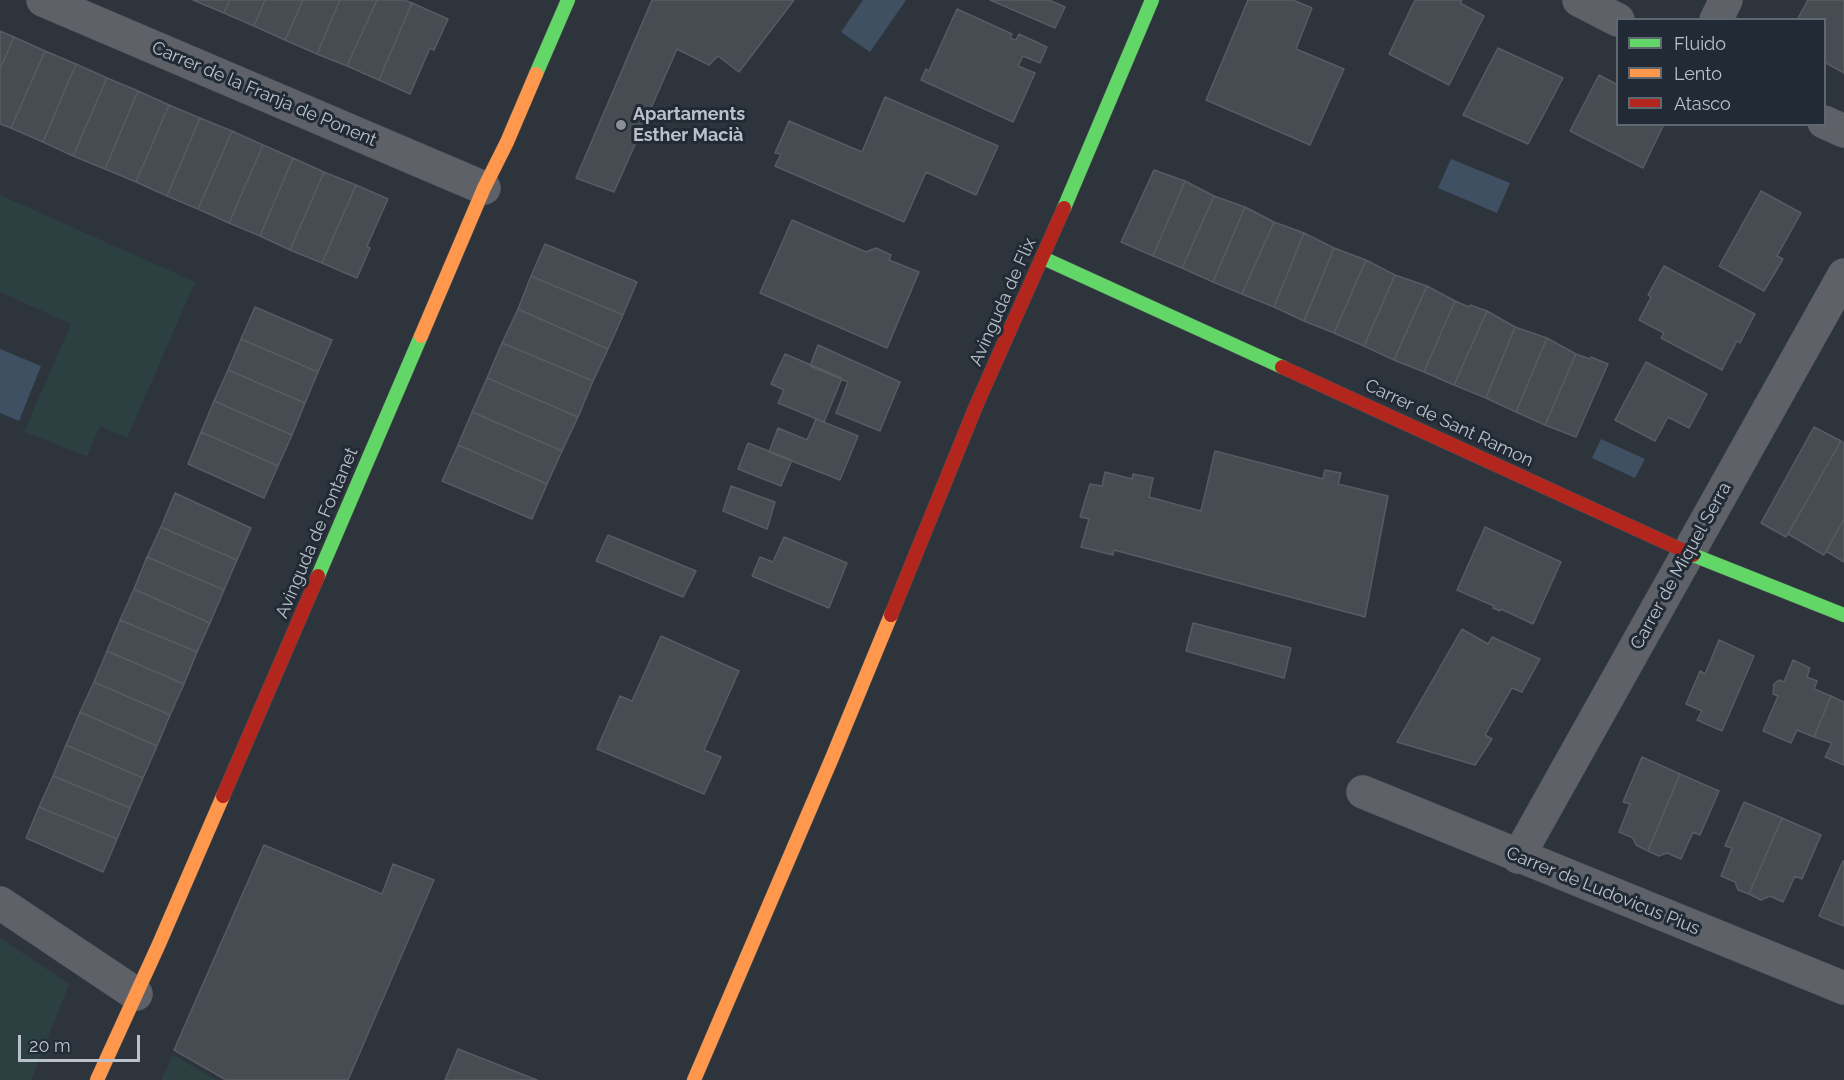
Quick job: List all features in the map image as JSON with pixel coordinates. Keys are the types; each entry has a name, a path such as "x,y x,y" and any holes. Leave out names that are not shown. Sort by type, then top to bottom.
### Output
{"street":[{"name":"Carrer de la Franja de Ponent","path":"43,0 484,188"},
{"name":"Avinguda de Fontanet","path":"97,1080 328,555 484,188 507,142 568,0"},
{"name":"Avinguda de Flix","path":"694,1080 890,620 976,406 1043,258 1152,0"},
{"path":"1579,0 1616,19"},
{"path":"1717,18 1726,0"},
{"path":"1826,123 1844,131"},
{"name":"Carrer de Sant Ramon","path":"1043,258 1689,553 1844,615"},
{"name":"Carrer de Miquel Serra","path":"1518,857 1844,276"},
{"name":"Carrer de Ludovicus Pius","path":"1363,792 1844,988"},
{"path":"0,903 136,994"}],"green space":[{"path":"0,195 195,282 127,438 100,426 87,456 24,432 71,324 0,292"},
{"path":"0,938 69,984 31,1080 0,1080"},
{"path":"173,1055 217,1080 161,1080"}],"water":[{"path":"863,0 906,0 870,52 841,32"},
{"path":"1451,159 1510,183 1497,213 1438,188"},
{"path":"0,349 41,366 19,421 0,413"},
{"path":"1601,439 1645,459 1635,478 1592,458"}],"building":[{"path":"193,0 230,0 224,13"},
{"path":"230,0 265,0 254,26 224,13"},
{"path":"265,0 303,0 285,40 254,26"},
{"path":"303,0 340,0 317,54 285,40"},
{"path":"340,0 377,0 347,66 317,54"},
{"path":"377,0 404,0 412,3 379,80 347,66"},
{"name":"Apartaments Esther Macià","path":"652,0 794,0 739,72 718,56 709,65 677,49 614,192 576,178"},
{"path":"990,0 1049,0 1065,7 1055,28"},
{"path":"1248,0 1293,0 1312,8 1296,49 1344,69 1310,145 1206,100"},
{"path":"1415,0 1462,0 1460,3 1484,16 1449,85 1389,54"},
{"path":"1808,0 1844,0 1844,73 1826,63 1826,18 1798,18"},
{"path":"412,3 448,19 434,50 430,48 410,94 379,80"},
{"path":"957,9 1012,34 1010,38 1016,40 1019,34 1047,47 1040,63 1023,56 1018,66 1035,73 1013,122 921,80 926,69 929,71"},
{"path":"0,31 14,37 0,69"},
{"path":"14,37 45,51 11,128 0,124 0,69"},
{"path":"1498,48 1563,78 1528,144 1463,115"},
{"path":"45,51 76,64 43,142 11,128"},
{"path":"76,64 107,78 73,156 43,142"},
{"path":"1599,75 1616,84 1616,126 1663,126 1643,168 1570,131"},
{"path":"107,78 138,91 105,169 73,156"},
{"path":"138,91 169,105 136,182 105,169"},
{"path":"885,97 998,146 976,195 926,172 904,222 775,166 781,154 775,153 789,121 862,152"},
{"path":"169,105 200,118 167,196 136,182"},
{"path":"200,118 232,131 198,209 167,196"},
{"path":"232,131 263,145 229,223 198,209"},
{"path":"263,145 293,158 260,236 229,223"},
{"path":"293,158 324,172 290,250 260,236"},
{"path":"1154,170 1185,181 1153,256 1121,242"},
{"path":"324,172 356,185 322,263 290,250"},
{"path":"1185,181 1214,196 1182,268 1153,256"},
{"path":"356,185 388,199 367,246 370,248 357,278 322,263"},
{"path":"1761,191 1801,213 1777,256 1783,259 1764,291 1719,266"},
{"path":"1214,196 1245,207 1213,282 1182,268"},
{"path":"1245,207 1274,222 1242,294 1213,282"},
{"path":"792,220 866,252 876,248 891,255 889,260 919,272 887,348 760,293"},
{"path":"1274,222 1304,233 1274,307 1242,294"},
{"path":"1304,233 1334,248 1304,321 1274,307"},
{"path":"545,244 637,282 623,315 531,276"},
{"path":"1334,248 1366,260 1334,333 1304,321"},
{"path":"1366,260 1395,275 1364,346 1334,333"},
{"path":"1664,266 1755,314 1740,343 1737,341 1722,370 1661,338 1664,333 1639,320 1651,297 1648,295"},
{"path":"1395,275 1427,286 1394,360 1364,346"},
{"path":"531,276 623,315 608,349 518,309"},
{"path":"1427,286 1455,301 1424,372 1394,360"},
{"path":"1455,301 1487,311 1454,385 1424,372"},
{"path":"255,307 332,340 318,372 241,339"},
{"path":"518,309 608,349 593,381 502,343"},
{"path":"1487,311 1515,327 1486,398 1454,385"},
{"path":"1515,327 1547,338 1516,412 1486,398"},
{"path":"1547,338 1576,354 1545,425 1516,412"},
{"path":"241,339 318,372 305,403 228,370"},
{"path":"502,343 593,381 578,417 487,378"},
{"path":"818,345 900,382 880,431 836,413 848,382 810,366"},
{"path":"785,354 842,378 824,422 778,403 784,390 771,384"},
{"path":"1576,354 1608,364 1576,437 1545,425"},
{"path":"1646,362 1707,394 1689,428 1668,417 1655,441 1615,420"},
{"path":"228,370 305,403 292,435 214,401"},
{"path":"487,378 578,417 562,451 472,412"},
{"path":"214,401 292,435 278,466 201,432"},
{"path":"472,412 562,451 547,484 458,445"},
{"path":"816,419 858,436 840,480 769,452 778,428 807,440"},
{"path":"1814,427 1841,441 1786,537 1761,523"},
{"path":"201,432 278,466 264,498 188,464"},
{"path":"1841,441 1844,443 1844,519 1824,555 1788,534"},
{"path":"748,443 792,460 781,486 738,469"},
{"path":"458,445 547,484 532,519 442,481"},
{"path":"1215,451 1323,479 1325,470 1341,473 1338,484 1388,496 1365,617 1114,550 1113,555 1081,547 1089,519 1080,517 1090,484 1102,486 1105,472 1132,479 1133,474 1153,478 1149,497 1201,511"},
{"path":"731,486 775,502 767,529 723,511"},
{"path":"175,493 251,528 237,560 161,527"},
{"path":"1844,519 1844,562 1826,551"},
{"path":"161,527 237,560 224,590 147,557"},
{"path":"1485,527 1561,562 1533,624 1457,590"},
{"path":"608,535 696,571 683,597 596,561"},
{"path":"784,537 847,563 829,608 752,576 760,557 773,562"},
{"path":"147,557 224,590 210,623 134,589"},
{"path":"134,589 210,623 197,652 120,620"},
{"path":"120,620 197,652 184,684 107,651"},
{"path":"1193,623 1291,648 1284,678 1186,651"},
{"path":"1462,629 1488,644 1492,637 1540,659 1522,692 1512,688 1485,735 1492,739 1475,765 1397,742"},
{"path":"661,636 739,671 704,750 721,757 704,794 597,749 620,696 632,701"},
{"path":"1719,640 1754,656 1722,731 1697,720 1702,711 1686,704 1700,671 1705,674"},
{"path":"107,651 184,684 170,715 94,682"},
{"path":"1793,660 1810,668 1807,677 1817,681 1814,689 1831,696 1814,737 1797,730 1791,743 1763,731 1778,696 1773,694 1774,684 1779,680 1784,682"},
{"path":"94,682 170,715 157,746 80,712"},
{"path":"1831,696 1844,702 1844,765 1825,757 1832,743 1814,737"},
{"path":"80,712 157,746 143,778 66,745"},
{"path":"66,745 143,778 130,808 53,776"},
{"path":"1642,757 1680,774 1648,851 1636,845 1633,838 1619,832 1630,804 1623,802"},
{"path":"1680,774 1719,791 1700,835 1693,832 1681,859 1667,853 1659,856 1648,851"},
{"path":"53,776 130,808 117,839 39,807"},
{"path":"1744,802 1782,818 1749,894 1738,890 1735,882 1721,876 1732,848 1725,846"},
{"path":"39,807 117,839 103,872 26,838"},
{"path":"1782,818 1821,835 1802,879 1795,876 1783,902 1770,896 1761,900 1749,894"},
{"path":"264,845 382,894 393,864 434,880 348,1080 226,1080 174,1050"},
{"path":"1844,861 1844,926 1819,916"},
{"path":"458,1049 537,1080 445,1080"}],"traffic: fast":[{"path":"536,74 568,0"},
{"path":"1064,208 1152,0"},
{"path":"1043,258 1282,367"},
{"path":"318,576 421,336"},
{"path":"1693,555 1844,615"}],"traffic: slow":[{"path":"421,336 536,74"},
{"path":"694,1080 891,615"},
{"path":"97,1080 223,796"}],"traffic: jam":[{"path":"891,615 976,406 1064,208"},
{"path":"1282,367 1693,555"},
{"path":"223,796 318,576"}],"place":[{"name":"Apartaments Esther Macià","path":"621,125"}]}
